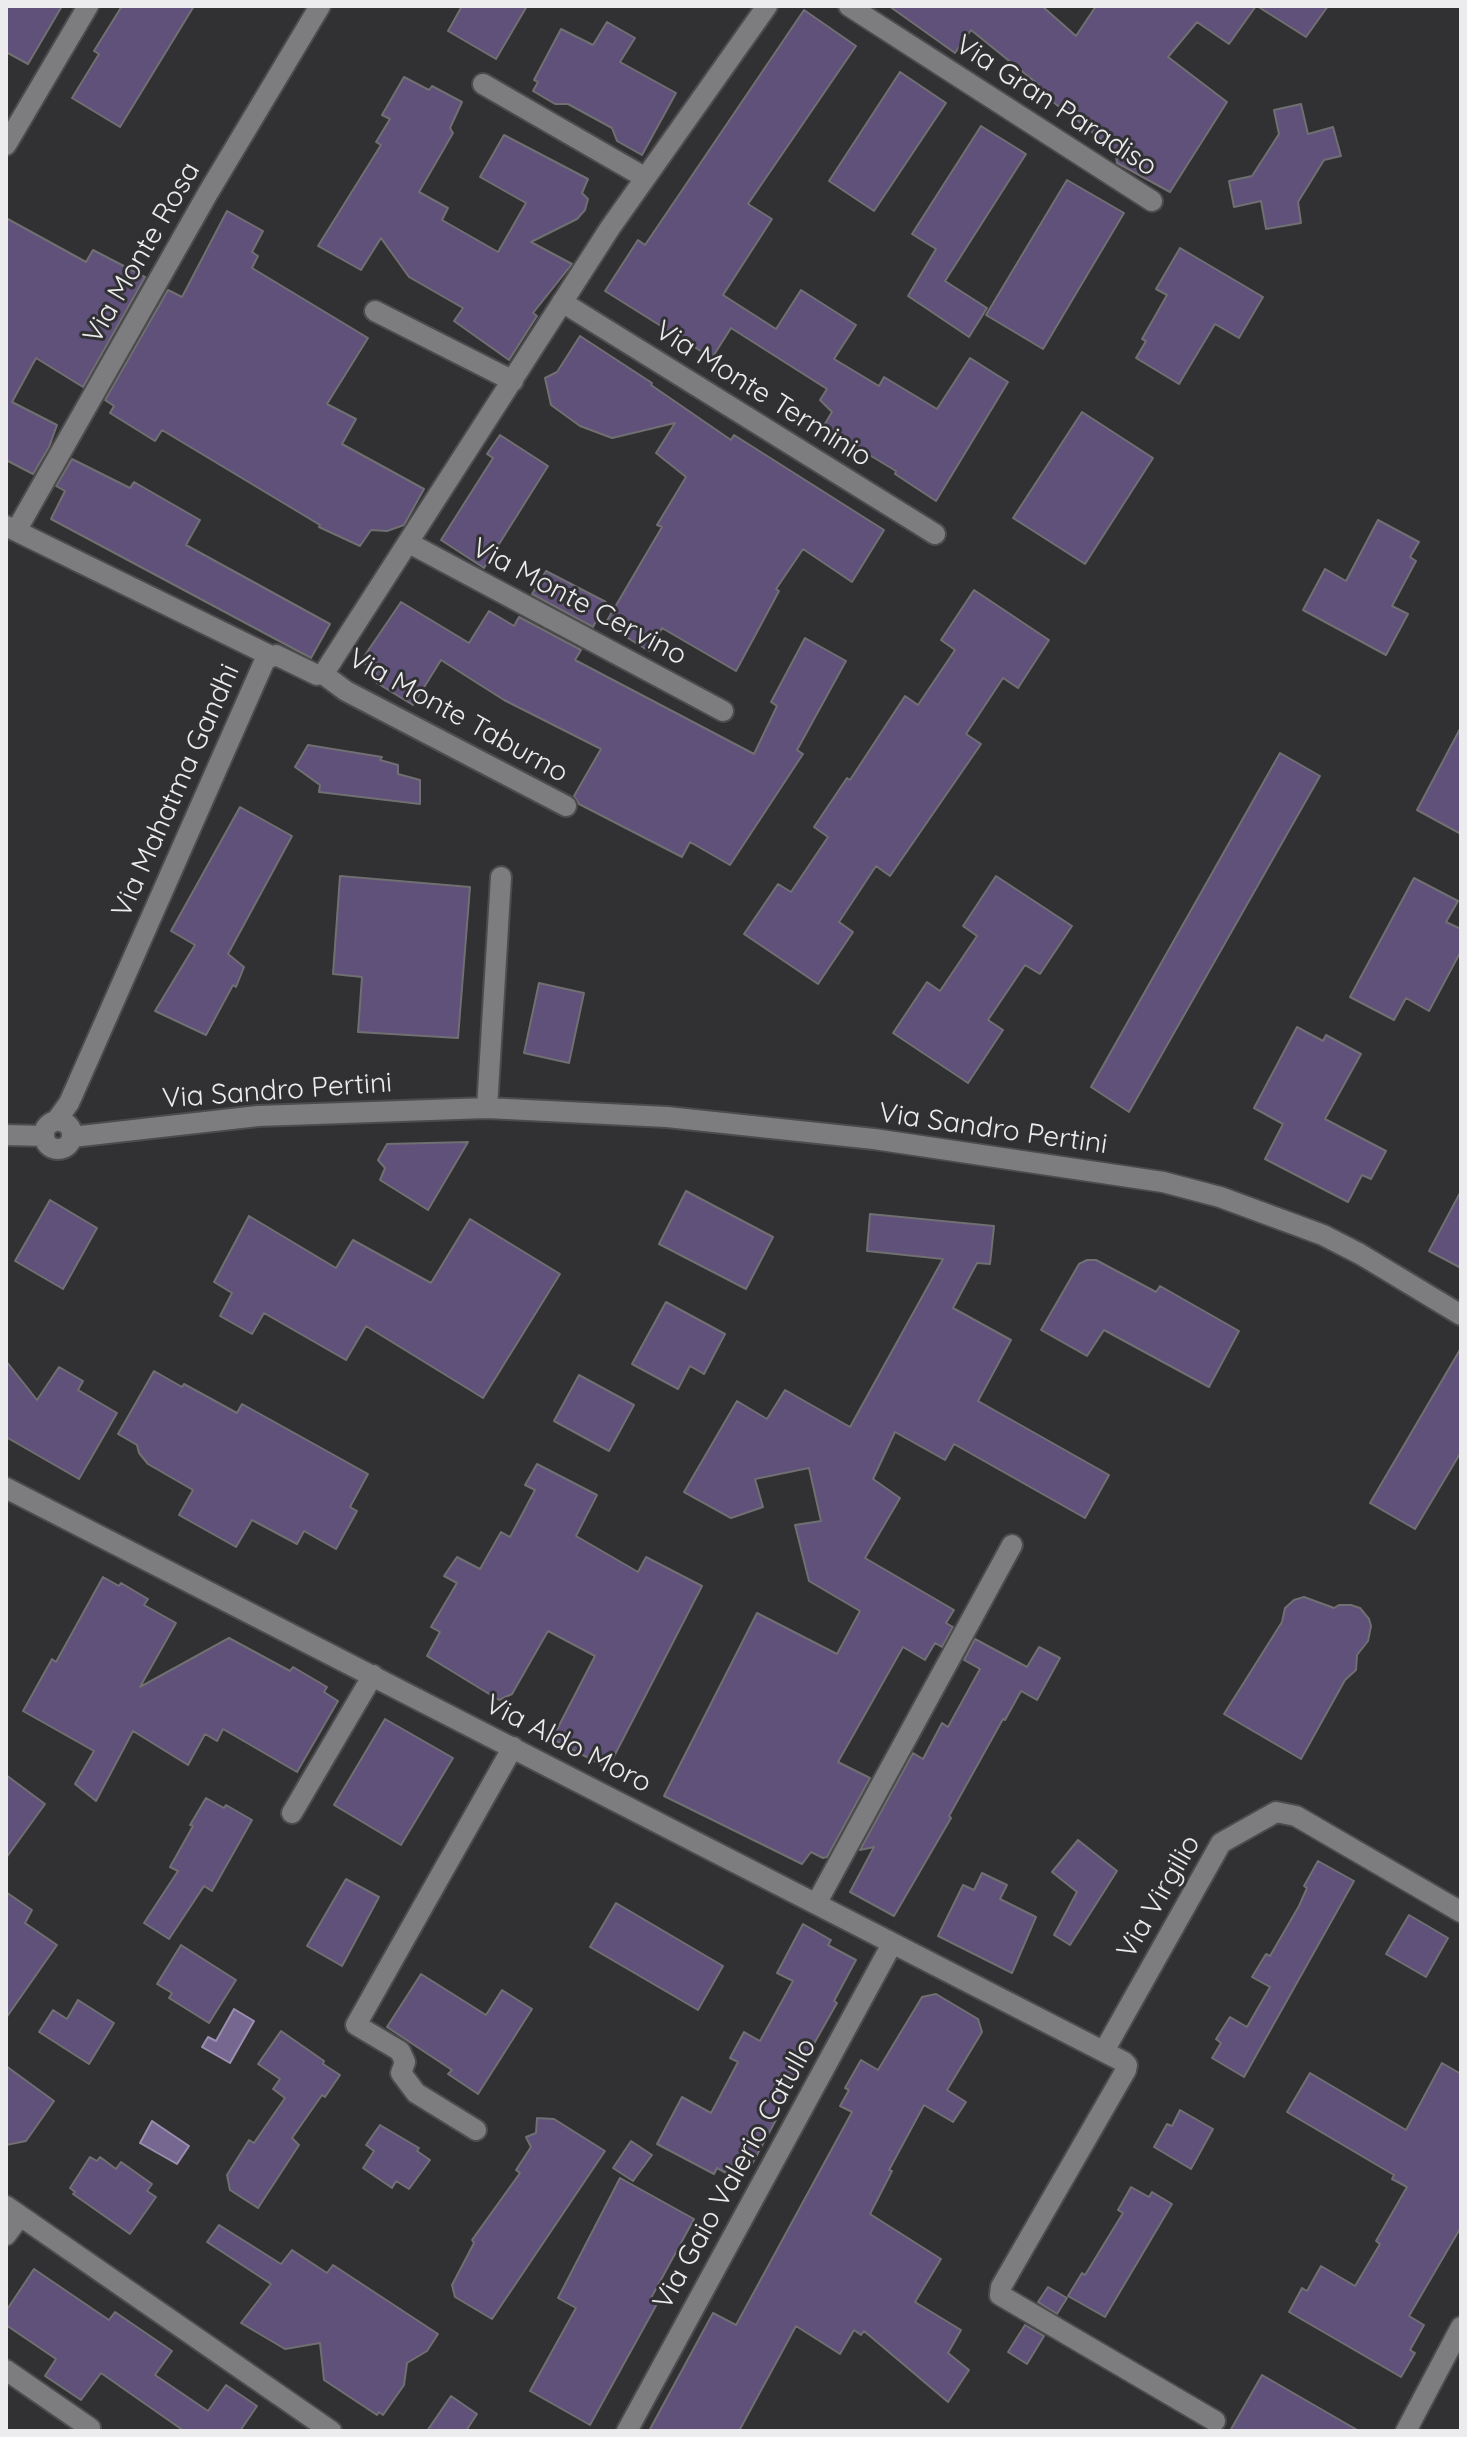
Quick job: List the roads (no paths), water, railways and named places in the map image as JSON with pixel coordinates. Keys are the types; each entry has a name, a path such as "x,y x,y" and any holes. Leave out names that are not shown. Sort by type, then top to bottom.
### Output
{"street":[{"path":"6,145 88,6"},
{"name":"Via Monte Rosa","path":"11,529 320,6"},
{"path":"323,674 644,177 767,6"},
{"name":"Via Gran Paradiso","path":"849,6 1152,201"},
{"path":"483,84 644,177"},
{"name":"Via Monte Terminio","path":"562,302 935,534"},
{"path":"375,311 513,381"},
{"path":"11,529 271,656"},
{"name":"Via Monte Cervino","path":"409,543 723,711"},
{"name":"Via Mahatma Gandhi","path":"60,1130 69,1103 265,660 278,656 317,675 323,674"},
{"name":"Via Monte Taburno","path":"323,674 346,691 566,806"},
{"path":"487,1108 501,877"},
{"name":"Via Sandro Pertini","path":"6,1135 258,1116 487,1108 667,1117 874,1139 1163,1182 1220,1197 1323,1235 1461,1315"},
{"name":"Via Aldo Moro","path":"6,1488 1104,2051"},
{"path":"816,1904 1012,1545"},
{"path":"292,1813 373,1675"},
{"path":"476,2130 416,2093 401,2073 405,2062 400,2051 356,2025 513,1747"},
{"name":"Via Virgilio","path":"1104,2051 1223,1840 1276,1812 1296,1816 1461,1912"},
{"name":"Via Gaio Valerio Catullo","path":"627,2431 892,1944"},
{"path":"1104,2051 1124,2062 1126,2070 1001,2287 1000,2295 1215,2421"},
{"path":"6,2235 13,2211 331,2431"},
{"path":"1406,2431 1461,2327"},
{"path":"6,2370 90,2428"}]}
